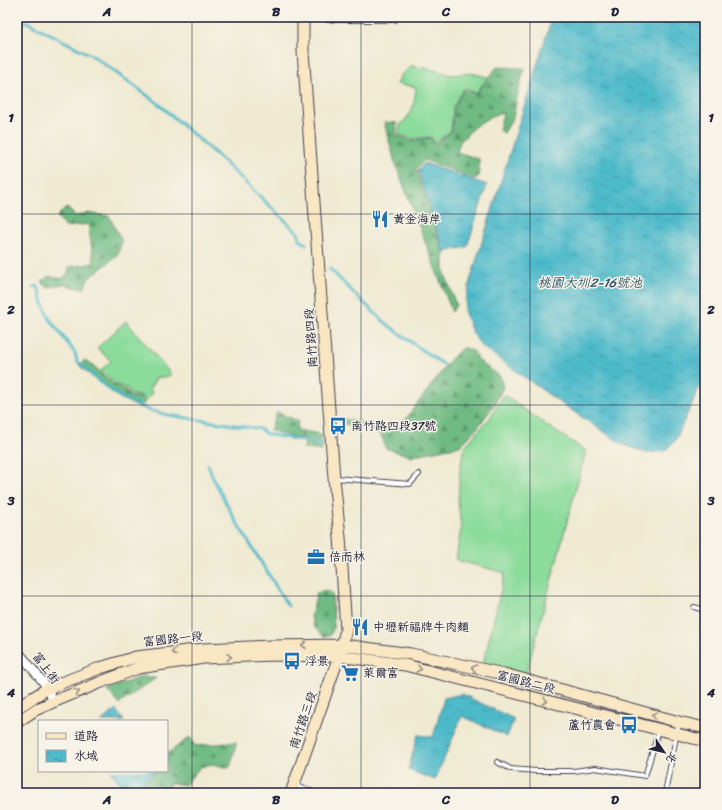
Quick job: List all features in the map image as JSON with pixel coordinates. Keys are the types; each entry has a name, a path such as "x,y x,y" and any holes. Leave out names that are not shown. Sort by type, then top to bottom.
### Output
{"street":[{"name":"南竹路四段","path":"303,17 303,58 346,630 339,656"},
{"name":"富國路一段","path":"17,708 48,688 136,656 204,649 343,645"},
{"name":"富國路二段","path":"343,645 411,654 504,674 705,728"},
{"name":"富上街","path":"17,650 48,688 54,702"},
{"name":"富國路一段","path":"17,722 35,710 98,683 138,668 204,658 275,655 339,656"},
{"name":"富國路二段","path":"339,656 405,665 705,741"},
{"name":"南竹路三段","path":"292,790 339,656"},
{"path":"292,790 310,793"}],"lane":[{"path":"328,17 328,20 395,20"},
{"path":"334,478 410,484 419,474"},
{"path":"694,607 705,610"},
{"path":"665,793 679,722"},
{"path":"497,762 511,769 536,771 574,771 595,768 646,776 659,730"}],"green space":[{"path":"412,66 452,75 471,73 488,77 476,93 464,88 453,107 451,131 435,143 431,137 412,139 398,134 400,125 411,112 415,99 416,87 397,84 401,75"},
{"path":"497,67 525,68 518,92 513,118 504,133 499,130 503,113 491,116 474,127 460,142 457,152 479,159 479,176 475,179 425,160 416,169 444,255 444,271 456,305 452,312 395,163 384,122 397,123 396,135 412,141 430,138 435,145 452,131 454,108 464,90 476,94"},
{"path":"68,208 75,216 88,213 109,216 122,241 118,255 87,280 85,288 76,288 63,284 48,288 42,282 48,276 62,279 68,273 69,267 94,263 88,224 65,227 57,216"},
{"path":"126,321 171,374 166,378 157,377 150,388 152,393 146,401 141,396 132,395 128,389 115,384 101,370 111,361 97,348"},
{"path":"463,347 473,351 481,363 500,376 503,387 495,404 477,428 460,446 410,456 385,448 381,435 364,427 343,424 343,419 398,429 452,358"},
{"path":"85,360 92,364 114,385 127,391 131,397 141,397 145,402 140,408 118,397 79,365"},
{"path":"504,395 586,451 526,675 483,664 505,573 456,560 461,528 458,501 460,468 465,446 490,418"},
{"path":"277,412 298,421 297,430 321,435 322,451 304,449 305,439 270,430"},
{"path":"325,590 332,593 334,627 331,634 324,637 314,627 311,616 317,593"},
{"path":"140,677 156,678 119,704 107,690"},
{"path":"190,737 195,746 236,742 230,767 212,764 200,767 185,785 170,783 166,793 130,793 158,772 168,772 168,753"}],"water":[{"name":"桃園大圳2-16號池","path":"552,17 705,17 705,375 675,441 665,451 647,453 624,445 562,404 481,346 471,330 464,310 470,281"},
{"path":"425,163 487,185 467,247 444,252 418,170"},
{"path":"462,694 514,719 507,737 462,716 435,780 408,770 418,735 433,737 444,698"},
{"path":"116,710 123,720 102,720"},
{"path":"111,772 156,772 128,793"}],"waterway":[{"path":"17,17 93,56 155,101 219,157 299,234 299,239 306,244"},
{"path":"329,268 386,323 444,365"},
{"path":"33,287 38,286 49,318 75,353 77,361 99,381 119,396 148,410 168,415 260,429 266,434 322,444"},
{"path":"208,465 214,480 234,518 288,606"}],"place":[{"name":"黃金海岸","path":"380,219"},
{"name":"南竹路四段37號","path":"338,426"},
{"name":"倍而林","path":"316,557"},
{"name":"中壢新福牌牛肉麵","path":"360,627"},
{"name":"浮景","path":"292,661"},
{"name":"萊爾富","path":"350,673"},
{"name":"蘆竹農會","path":"629,725"}]}
